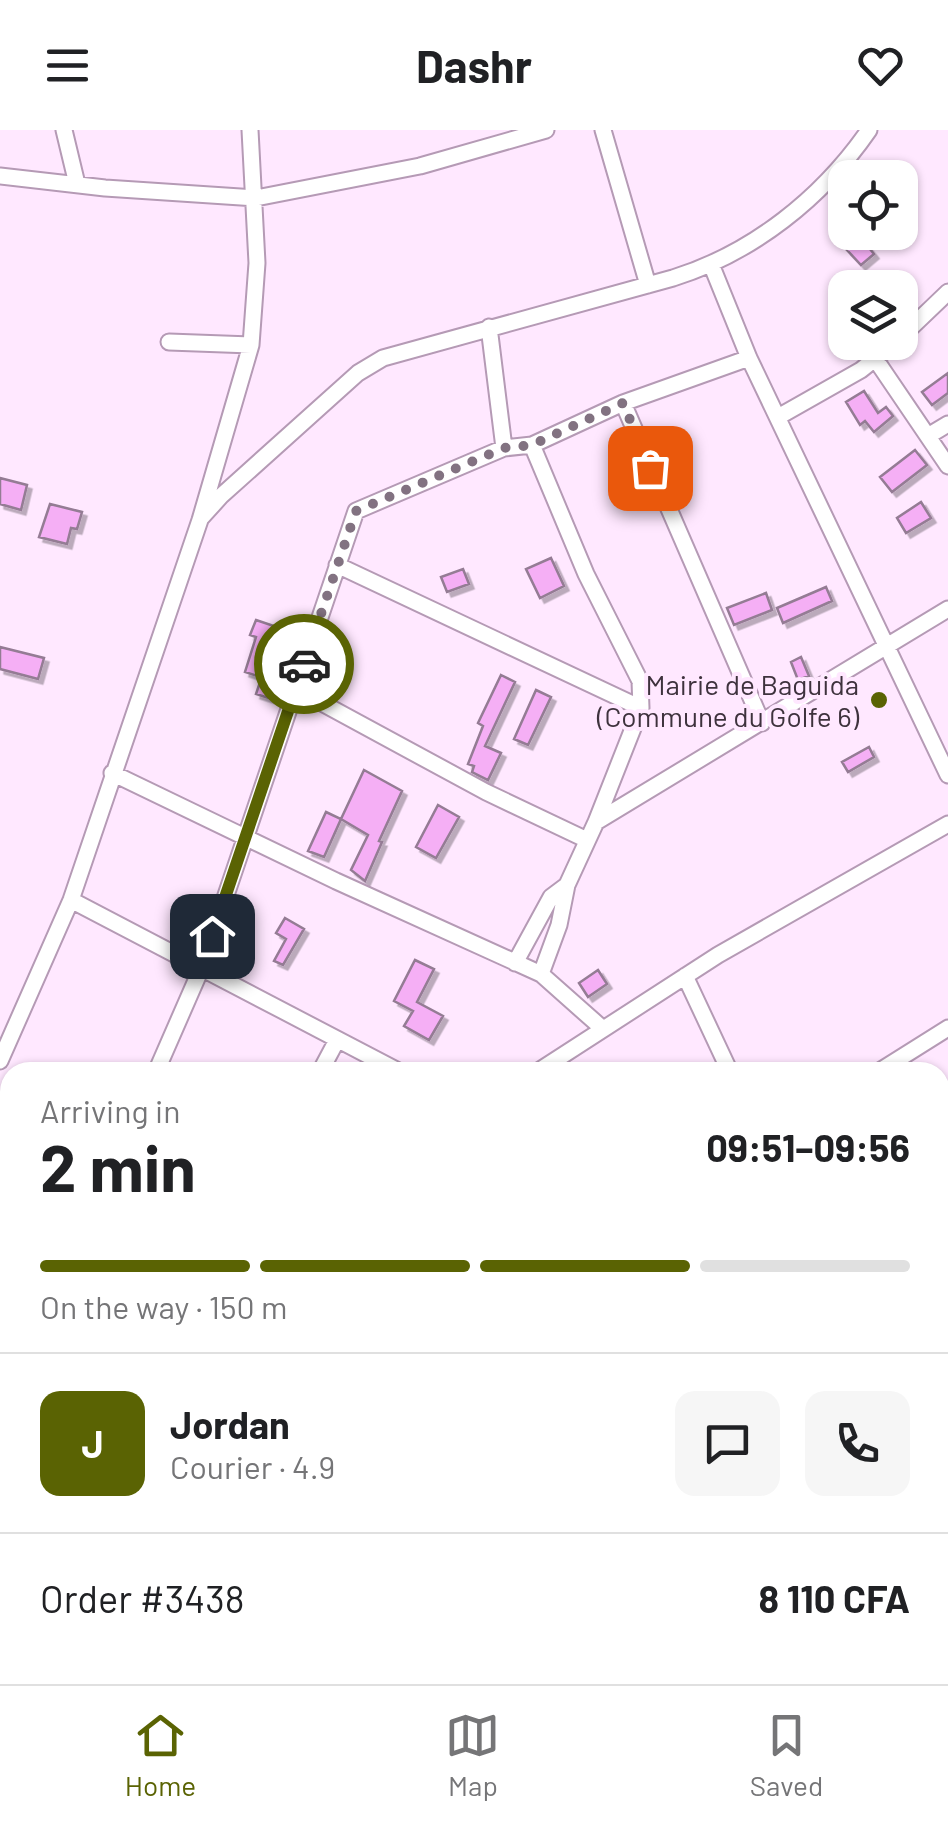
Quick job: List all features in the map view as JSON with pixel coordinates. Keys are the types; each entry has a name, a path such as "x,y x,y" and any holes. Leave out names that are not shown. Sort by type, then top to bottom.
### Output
{"street":[{"path":"64,130 76,184"},
{"path":"0,1061 71,900 200,520 252,345 258,262 250,130"},
{"path":"0,176 256,198 420,166 546,130"},
{"path":"603,130 648,285"},
{"path":"200,520 221,496 358,373 407,349 648,285 711,264 776,225 836,176 869,130"},
{"path":"711,264 749,358 948,775"},
{"path":"918,321 948,292"},
{"path":"489,327 504,448"},
{"path":"169,342 252,345"},
{"path":"160,1062 201,969 356,511 504,448 532,445 623,403 749,358"},
{"path":"778,417 876,360 948,466"},
{"path":"623,403 762,723"},
{"path":"928,436 948,424"},
{"path":"532,445 586,574 640,681 641,708 567,885 559,926 540,974"},
{"path":"337,565 641,708"},
{"path":"596,822 948,609"},
{"path":"296,688 486,792 587,840"},
{"path":"112,773 540,974 603,1029"},
{"path":"552,1062 685,976 948,824"},
{"path":"516,962 551,896 567,885"},
{"path":"71,900 380,1062"},
{"path":"685,976 725,1062"},
{"path":"907,1062 948,1028"},
{"path":"325,1062 337,1040"}],"building":[{"path":"847,250 871,250 874,254 861,265"},
{"path":"948,373 948,393 932,405 922,392"},
{"path":"864,391 878,413 886,407 893,416 874,432 865,421 860,425 846,402"},
{"path":"915,450 927,465 892,492 880,477"},
{"path":"0,478 27,485 21,510 0,504"},
{"path":"921,502 931,518 906,533 897,518"},
{"path":"50,504 82,512 77,529 71,528 67,544 39,537"},
{"path":"551,558 564,586 540,598 526,569"},
{"path":"463,569 469,584 447,592 441,577"},
{"path":"826,587 832,601 783,623 777,608"},
{"path":"766,593 772,610 734,625 727,608"},
{"path":"256,620 277,627 272,644 277,646 267,679 245,672 256,637 250,635"},
{"path":"0,647 44,658 38,679 0,669"},
{"path":"801,657 809,676 798,680 791,662"},
{"path":"501,675 515,682 485,746 501,753 488,780 472,772 474,766 468,764 483,726 478,723"},
{"path":"261,679 283,686 278,701 256,694"},
{"path":"536,690 551,697 528,745 514,739"},
{"path":"869,747 874,757 848,772 842,762"},
{"path":"364,770 402,791 365,881 351,870 368,835 341,819"},
{"path":"438,805 459,817 436,858 416,847"},
{"path":"326,812 341,819 324,857 308,851"},
{"path":"285,918 304,929 283,965 274,961 286,939 276,933"},
{"path":"415,960 434,969 417,1002 443,1016 429,1040 404,1026 413,1011 394,1001"},
{"path":"598,970 607,984 588,997 579,983"}],"way so far":[{"path":"304,664 356,511 504,448 532,445 623,403 650,468"}],"place":[{"name":"Mairie de Baguida (Commune du Golfe 6)","path":"879,700"}],"route":[{"path":"212,936 304,664"}]}
